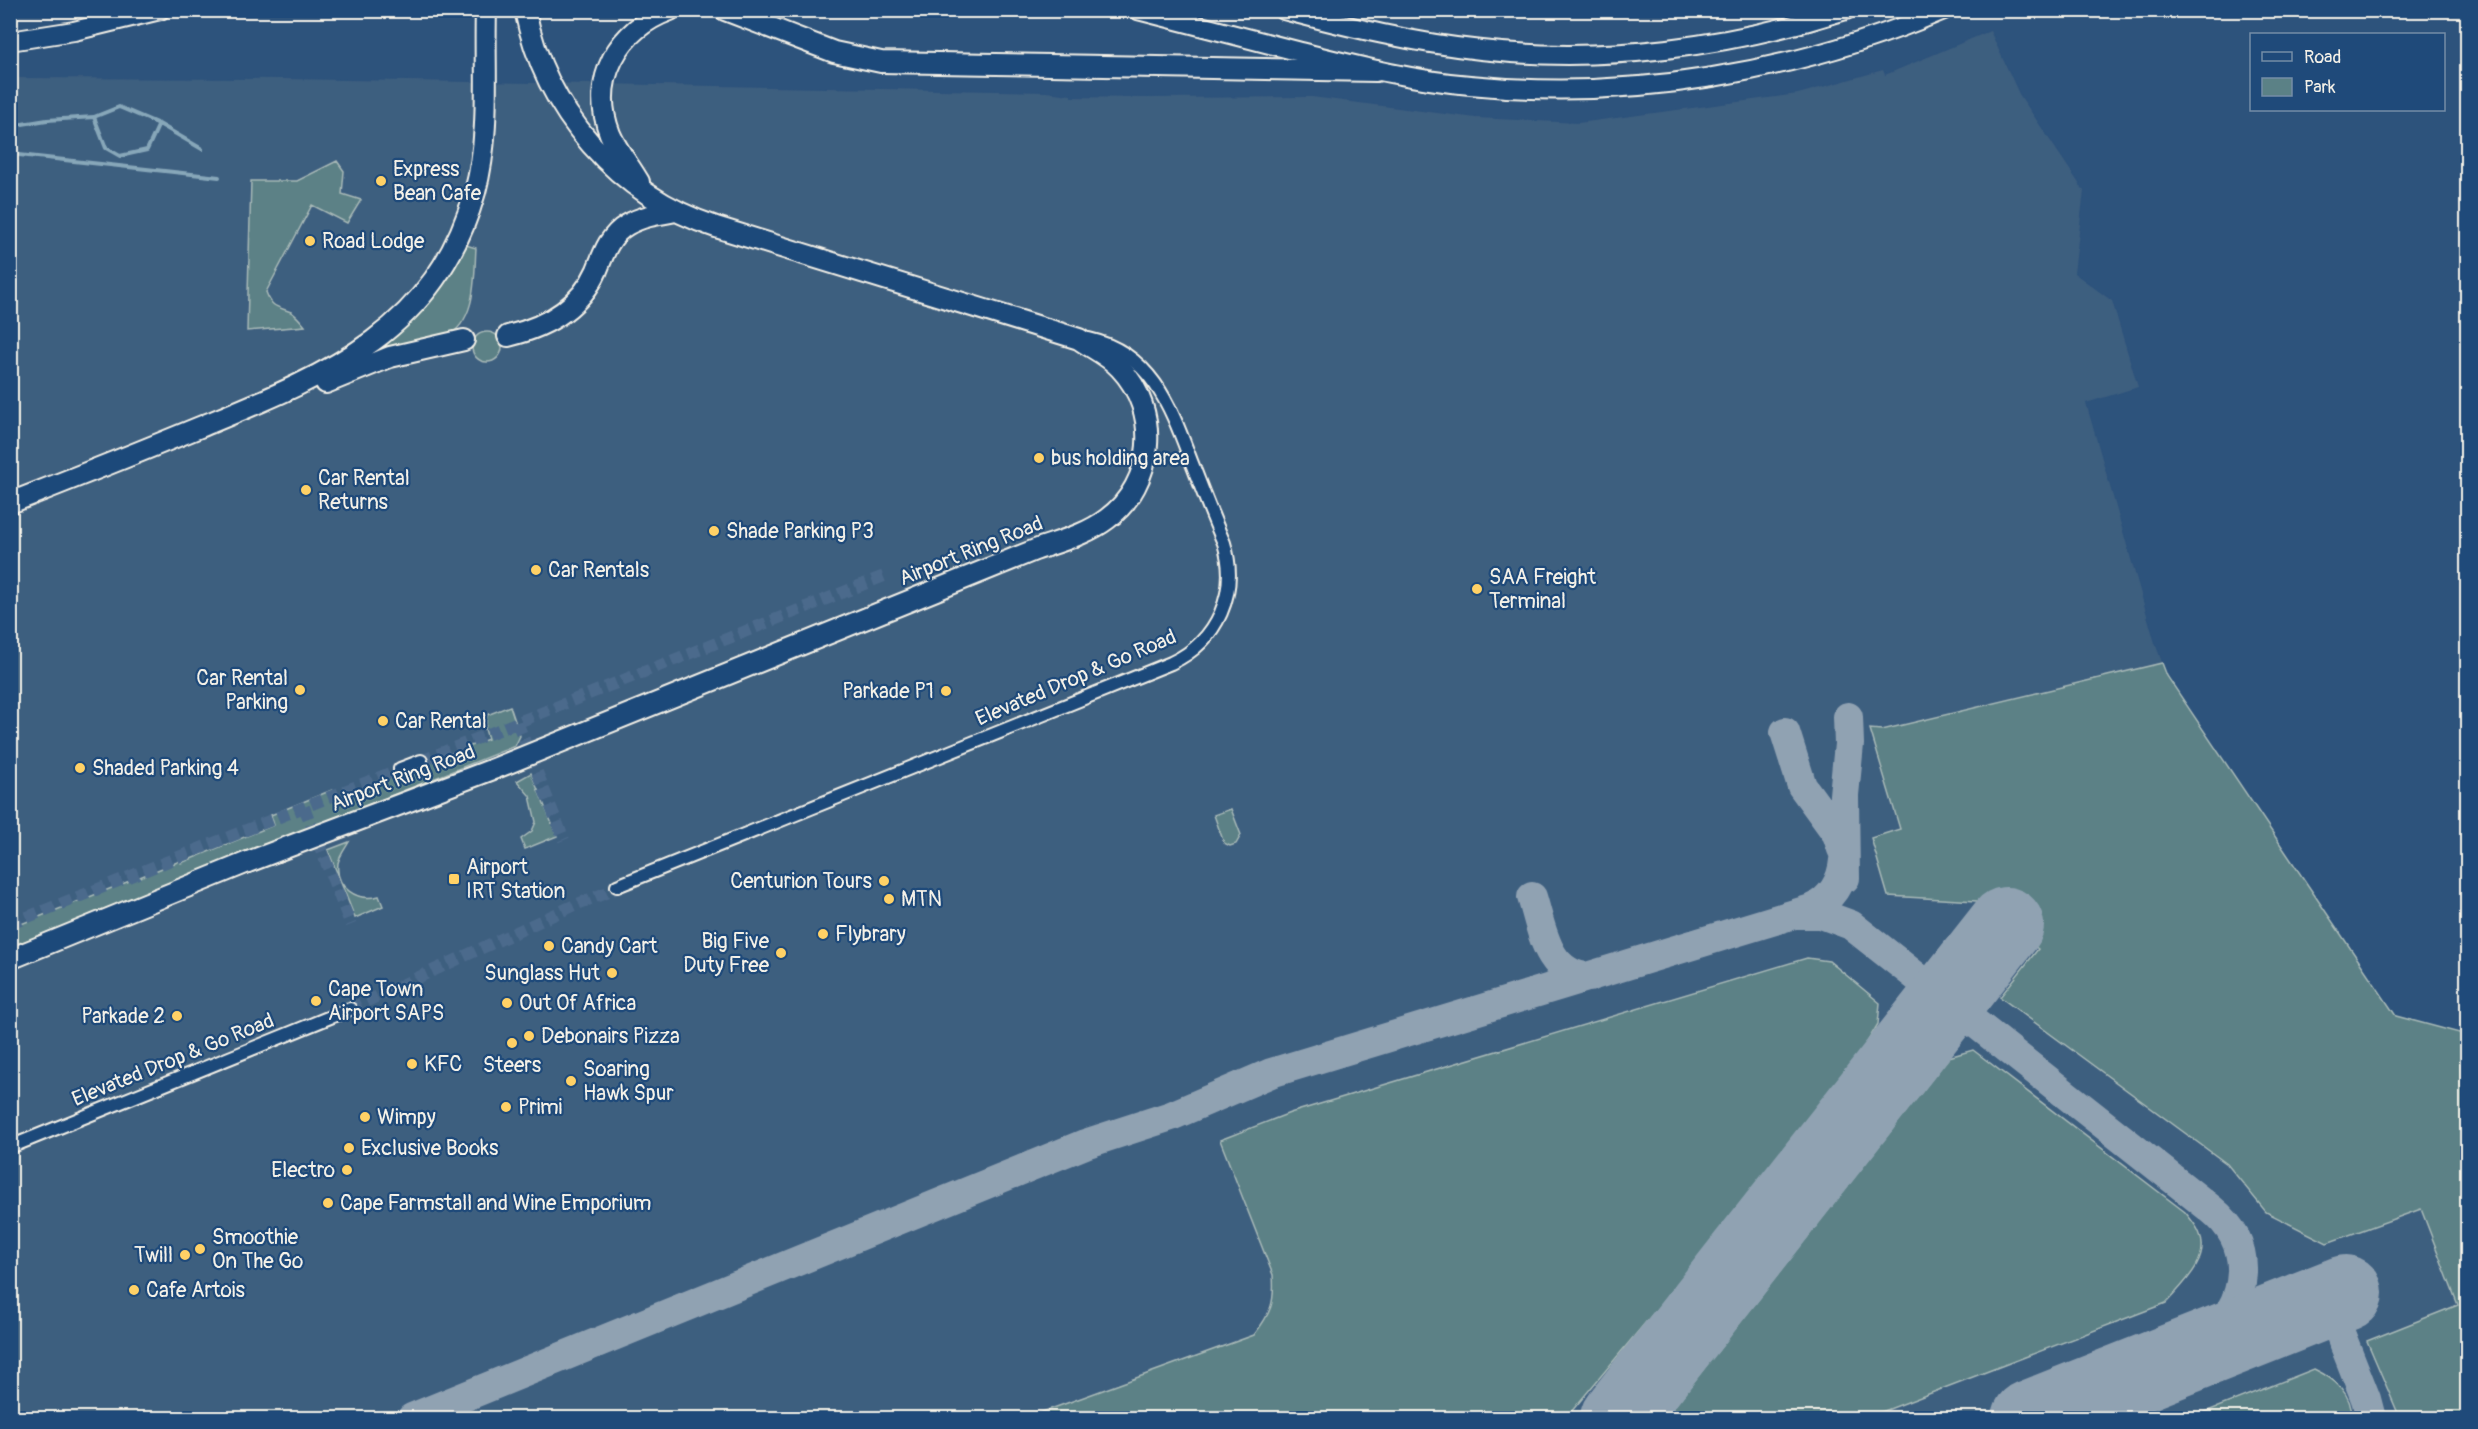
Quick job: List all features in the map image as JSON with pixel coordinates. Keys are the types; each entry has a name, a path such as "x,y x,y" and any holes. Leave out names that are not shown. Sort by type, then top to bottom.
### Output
{"main road":[{"path":"10,41 89,27 160,10"},
{"path":"10,503 294,388 342,363 397,322 427,288 448,255 466,218 477,184 484,139 486,10"},
{"name":"Airport Ring Road","path":"10,959 248,862 496,768 1096,527 1120,508 1138,483 1147,454 1148,431 1141,401 1126,375 1104,354 1079,339 708,225 676,211 644,191 600,154 566,112 538,58 525,10"},
{"path":"644,191 610,133 604,102 605,84 613,57 623,41 649,19 670,10"},
{"path":"725,10 834,52 881,62 1376,70"},
{"path":"1138,10 1376,70 1470,86 1580,90 1675,83 1751,70 1821,54 1886,33 1944,10"},
{"path":"1284,10 1435,44 1479,50 1558,54 1637,51 1700,44 1761,33 1846,10"},
{"path":"508,336 546,324 569,308 592,280 608,243 626,225 645,217 676,211"},
{"path":"294,388 333,381 390,357 464,340"}],"street":[{"name":"Elevated Drop & Go Road","path":"617,886 1171,663 1191,652 1208,636 1220,617 1227,596 1230,580 1229,565 1224,543 1170,407 1148,374 1125,354 1100,341 1079,339"},
{"path":"400,769 421,760"},
{"name":"Elevated Drop & Go Road","path":"10,1147 350,1009"}],"shaded area":[{"path":"1990,31 2019,94 2084,191 2074,273 2112,301 2138,387 2086,403 2155,643 2167,676 2396,1016 2467,1035 2467,1418 11,1418 10,78 284,79 718,86 1046,92 1071,95 1071,97 1312,97 1476,118 1578,123 1798,94 1883,70 1885,75"}],"green space":[{"path":"337,161 344,171 342,194 361,200 347,223 312,205 266,292 273,304 293,313 305,326 247,331 251,181 297,181"},
{"path":"466,245 476,248 472,298 463,321 456,330 439,340 387,352 381,346 444,281"},
{"path":"487,332 493,333 501,341 501,353 493,361 487,362 481,361 473,353 472,347 473,341 481,333"},
{"path":"2162,663 2167,676 2396,1016 2467,1035 2467,1418 2400,1418 2367,1341 2458,1305 2421,1209 2327,1243 2266,1212 2227,1164 2000,997 2038,949 1977,901 1888,896 1871,838 1900,829 1870,729 1882,730"},
{"path":"510,706 520,736 515,746 31,940 11,945 11,928 274,825 271,815 332,790 337,799 488,739 485,729 487,715"},
{"path":"531,773 557,836 525,849 521,839 532,831 536,822 530,796 517,781"},
{"path":"1231,809 1241,835 1236,844 1230,846 1224,843 1214,815"},
{"path":"349,842 338,863 340,880 349,891 356,895 379,896 383,906 355,918 328,850"},
{"path":"1807,958 1829,961 1880,1003 1878,1024 1836,1094 1566,1418 1026,1418 1254,1335 1260,1327 1271,1307 1273,1275 1220,1140 1290,1113"},
{"path":"1973,1050 2185,1212 2198,1229 2202,1242 2202,1252 2187,1280 2166,1303 1866,1418 1665,1418 1949,1057"},
{"path":"2314,1369 2329,1377 2346,1394 2352,1418 2190,1418"}],"waterway":[{"path":"94,117 119,107 159,124 202,149"},
{"path":"10,126 47,120 94,117 106,148 120,156 147,150 159,124"},
{"path":"10,154 219,177"}],"taxiway":[{"path":"1845,878 1844,795 1849,744 1848,717"},
{"path":"1785,732 1802,786 1837,834 1842,849"},
{"path":"412,1418 1085,1144 1171,1116 1271,1073 1811,909 1825,900 1835,889 1841,876 1844,860"},
{"path":"1532,897 1543,936 1555,959 1575,974 1589,977"},
{"path":"1797,914 1821,914 1851,925 2211,1209 2230,1229 2238,1245 2242,1272 2237,1297 2225,1319 2208,1337 2186,1352 2138,1376 2091,1394"},
{"path":"2327,1300 2366,1399 2371,1418"}],"runway":[{"path":"1618,1418 2006,925"},
{"path":"2030,1418 2345,1293"}],"tunnel":[{"path":"421,761 884,576"},
{"path":"517,722 564,840"},
{"path":"10,924 400,769"},
{"path":"304,807 351,925"},
{"path":"350,1009 575,905 613,890 617,886"}],"place":[{"name":"Express Bean Cafe","path":"381,181"},
{"name":"Road Lodge","path":"310,241"},
{"name":"bus holding area","path":"1039,458"},
{"name":"Car Rental Returns","path":"306,490"},
{"name":"Shade Parking P3","path":"714,531"},
{"name":"Car Rentals","path":"536,570"},
{"name":"SAA Freight Terminal","path":"1477,589"},
{"name":"Car Rental Parking","path":"300,690"},
{"name":"Parkade P1","path":"946,691"},
{"name":"Car Rental","path":"383,721"},
{"name":"Shaded Parking 4","path":"80,768"},
{"name":"Airport IRT Station","path":"454,879"},
{"name":"Centurion Tours","path":"884,881"},
{"name":"MTN","path":"889,899"},
{"name":"Flybrary","path":"823,934"},
{"name":"Candy Cart","path":"549,946"},
{"name":"Big Five Duty Free","path":"781,953"},
{"name":"Sunglass Hut","path":"612,973"},
{"name":"Cape Town Airport SAPS","path":"316,1001"},
{"name":"Out Of Africa","path":"507,1003"},
{"name":"Parkade 2","path":"177,1016"},
{"name":"Debonairs Pizza","path":"529,1036"},
{"name":"Steers","path":"512,1043"},
{"name":"KFC","path":"412,1064"},
{"name":"Soaring Hawk Spur","path":"571,1081"},
{"name":"Primi","path":"506,1107"},
{"name":"Wimpy","path":"365,1117"},
{"name":"Exclusive Books","path":"349,1148"},
{"name":"Electro","path":"347,1170"},
{"name":"Cape Farmstall and Wine Emporium","path":"328,1203"},
{"name":"Smoothie On The Go","path":"200,1249"},
{"name":"Twill","path":"185,1255"},
{"name":"Cafe Artois","path":"134,1290"}]}
